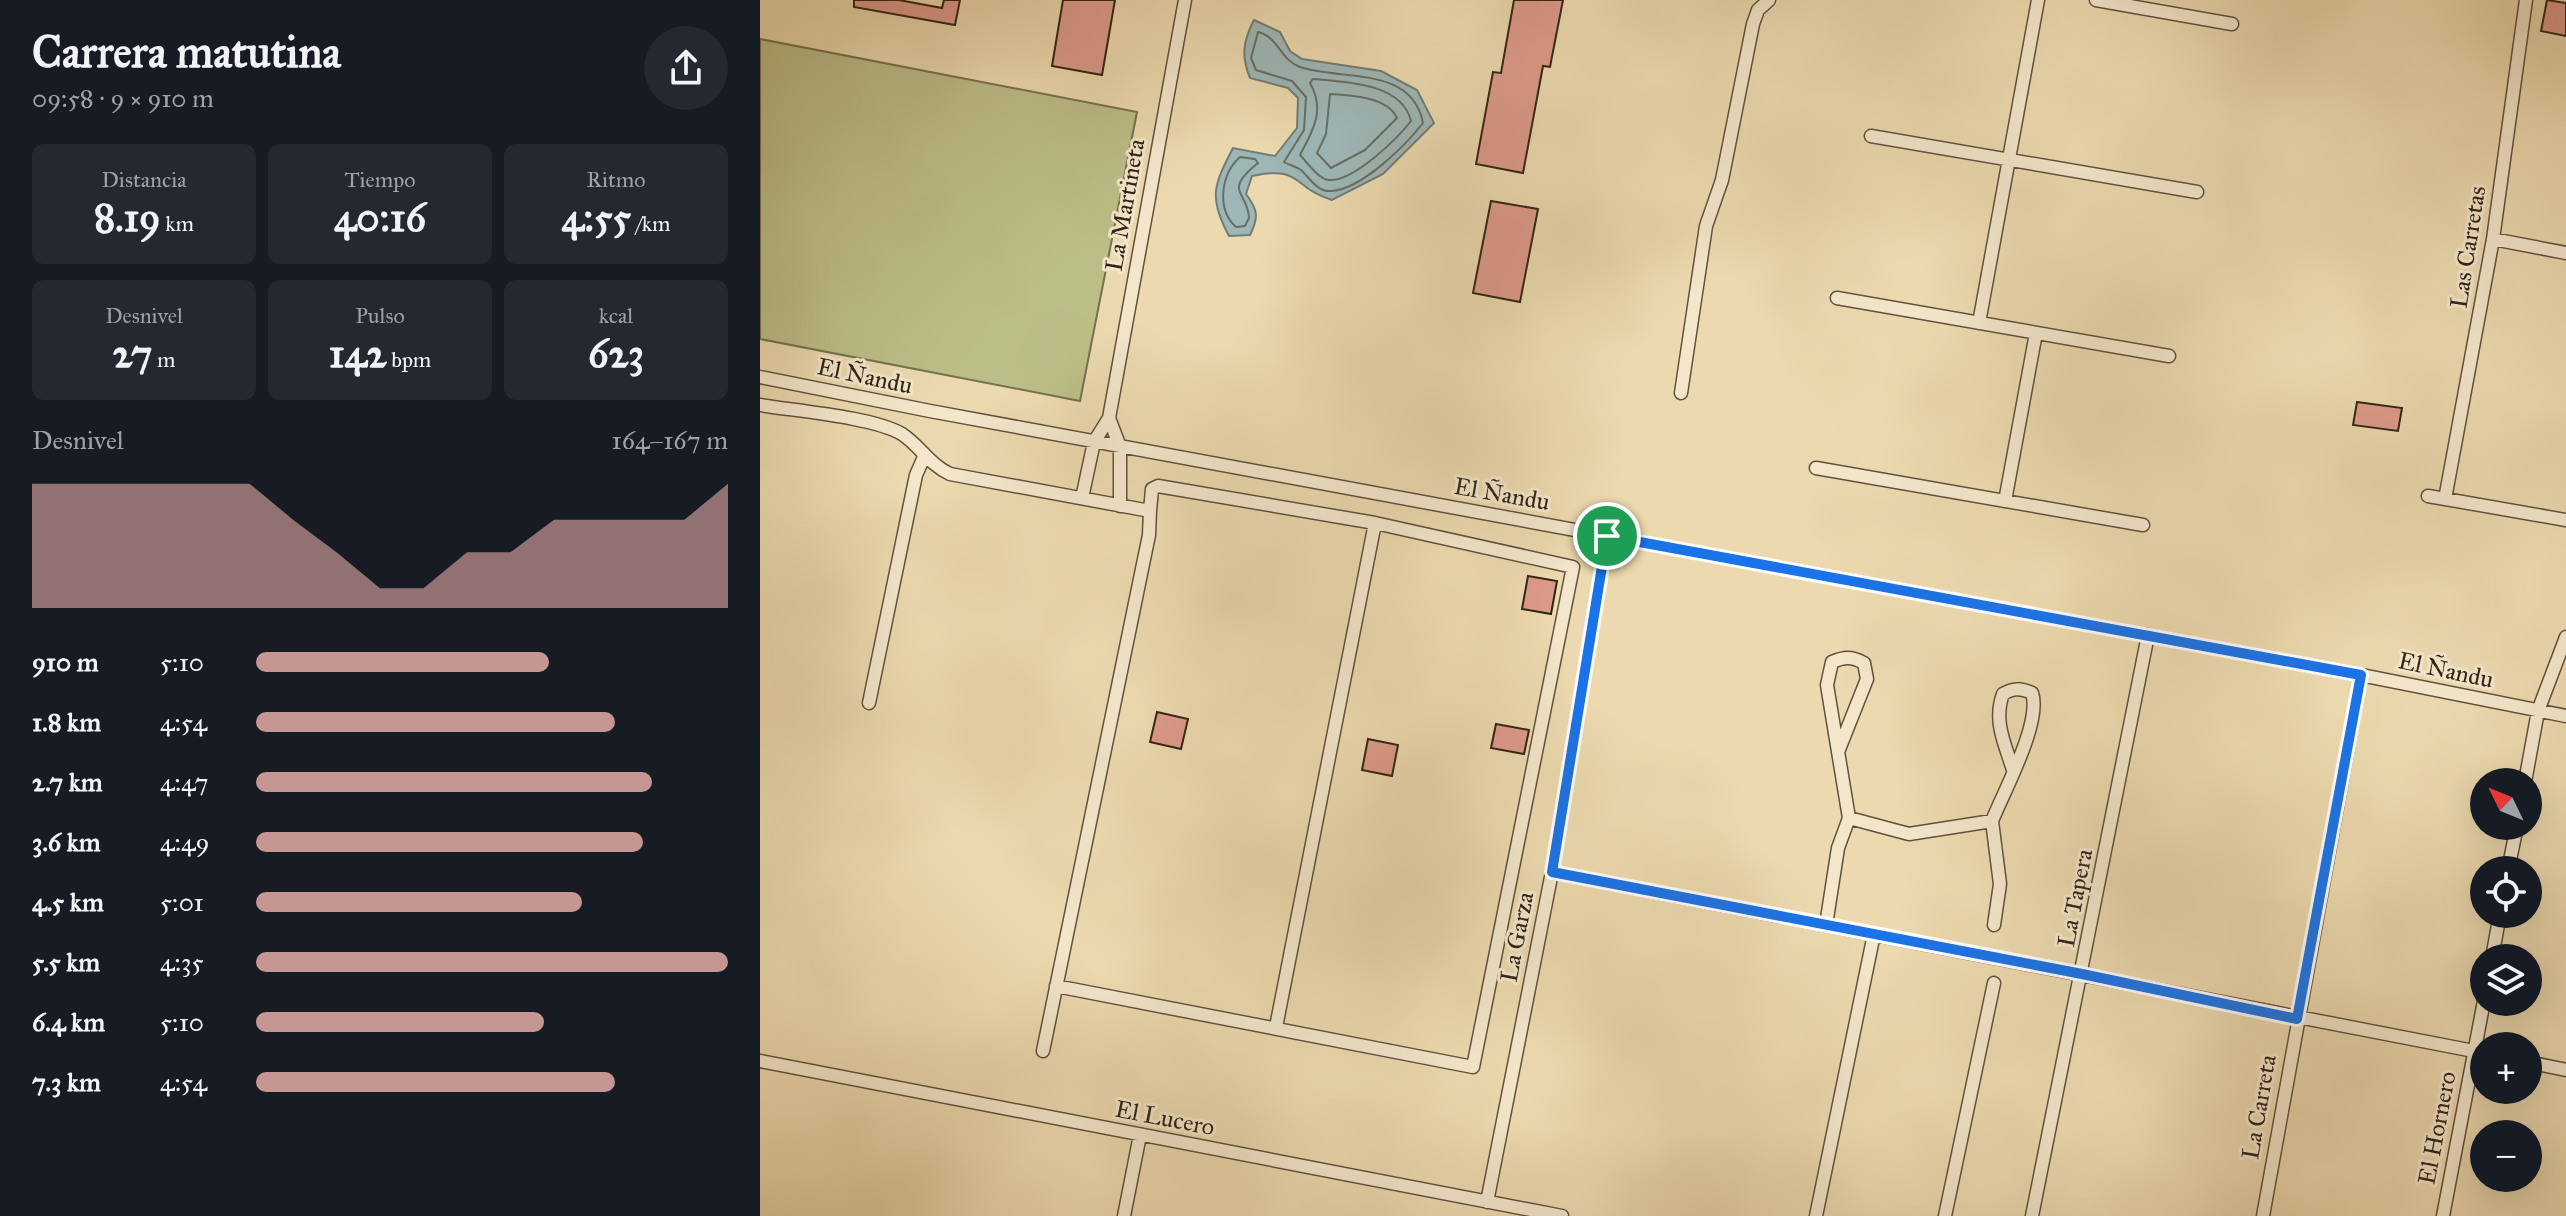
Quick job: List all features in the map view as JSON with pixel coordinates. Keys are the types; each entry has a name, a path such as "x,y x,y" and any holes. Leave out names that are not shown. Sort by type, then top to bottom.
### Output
{"street":[{"name":"La Martineta","path":"1109,418 1185,0"},
{"path":"1681,393 1706,226 1722,180 1753,24 1758,10 1769,0"},
{"path":"1979,323 2038,0"},
{"path":"2096,0 2232,24"},
{"name":"Las Carretas","path":"2445,499 2493,239 2526,0"},
{"path":"1871,136 2197,192"},
{"path":"2493,239 2566,253"},
{"path":"1837,298 2169,356"},
{"path":"2005,501 2036,333"},
{"name":"El Ñandu","path":"760,377 1120,447 2148,635 2566,716"},
{"path":"760,405 886,427 911,442 924,457 950,474 1150,511"},
{"path":"1082,498 1094,442 1109,418"},
{"path":"1109,418 1120,447 1120,506"},
{"path":"869,703 916,475 924,457"},
{"path":"1816,468 2143,525"},
{"path":"1043,1051 1056,986 1149,535 1152,489 1158,486 1375,523 1573,567 1473,1067 1056,986"},
{"path":"2428,496 2566,520"},
{"path":"1276,1027 1375,523"},
{"name":"La Garza","path":"1487,1202 1552,872 1607,536"},
{"name":"La Tapera","path":"2032,1216 2148,635"},
{"path":"2528,768 2538,711 2566,637"},
{"path":"1826,925 1838,848 1849,818 1838,752 1827,676 1832,662 1843,657 1855,658 1864,663 1867,679 1838,752"},
{"name":"La Carreta","path":"2263,1216 2361,675"},
{"path":"1994,925 2000,884 1992,821 2013,770 2032,721 2035,703 2032,693 2023,689 2012,689 2003,694 1998,707 1997,721 2013,770"},
{"path":"1849,818 1909,834 1992,821"},
{"path":"1552,872 2470,1050"},
{"path":"1816,1216 1874,934"},
{"path":"1945,1216 1994,983"},
{"name":"El Lucero","path":"760,1061 1562,1216"},
{"path":"2542,1065 2566,1070"},
{"name":"El Hornero","path":"2443,1216 2470,1093"},
{"path":"1124,1216 1140,1135"}],"green space":[{"path":"760,39 1137,112 1080,401 760,339"}],"water":[{"path":"1254,20 1280,32 1290,51 1302,59 1381,71 1417,90 1434,123 1383,174 1332,200 1280,173 1252,176 1246,194 1256,214 1253,229 1250,235 1229,236 1218,211 1216,191 1233,148 1275,156 1297,128 1298,98 1288,88 1250,78 1244,49"}],"building":[{"path":"854,0 899,0 942,8 944,0 960,0 955,25 854,7"},
{"path":"1063,0 1115,0 1102,75 1052,66"},
{"path":"1514,0 1563,0 1550,67 1543,66 1523,173 1476,164 1493,72 1501,73"},
{"path":"2547,0 2566,3 2566,36 2541,31"},
{"path":"1491,201 1538,209 1520,302 1473,293"},
{"path":"2357,402 2402,408 2398,431 2353,425"},
{"path":"1528,576 1557,581 1551,614 1522,609"},
{"path":"1157,712 1188,719 1181,749 1150,742"},
{"path":"1496,724 1529,730 1524,754 1491,748"},
{"path":"1368,739 1398,745 1392,776 1362,770"}],"route":[{"path":"1607,536 2361,675 2297,1019 2082,974 1552,872 1607,536"}]}
